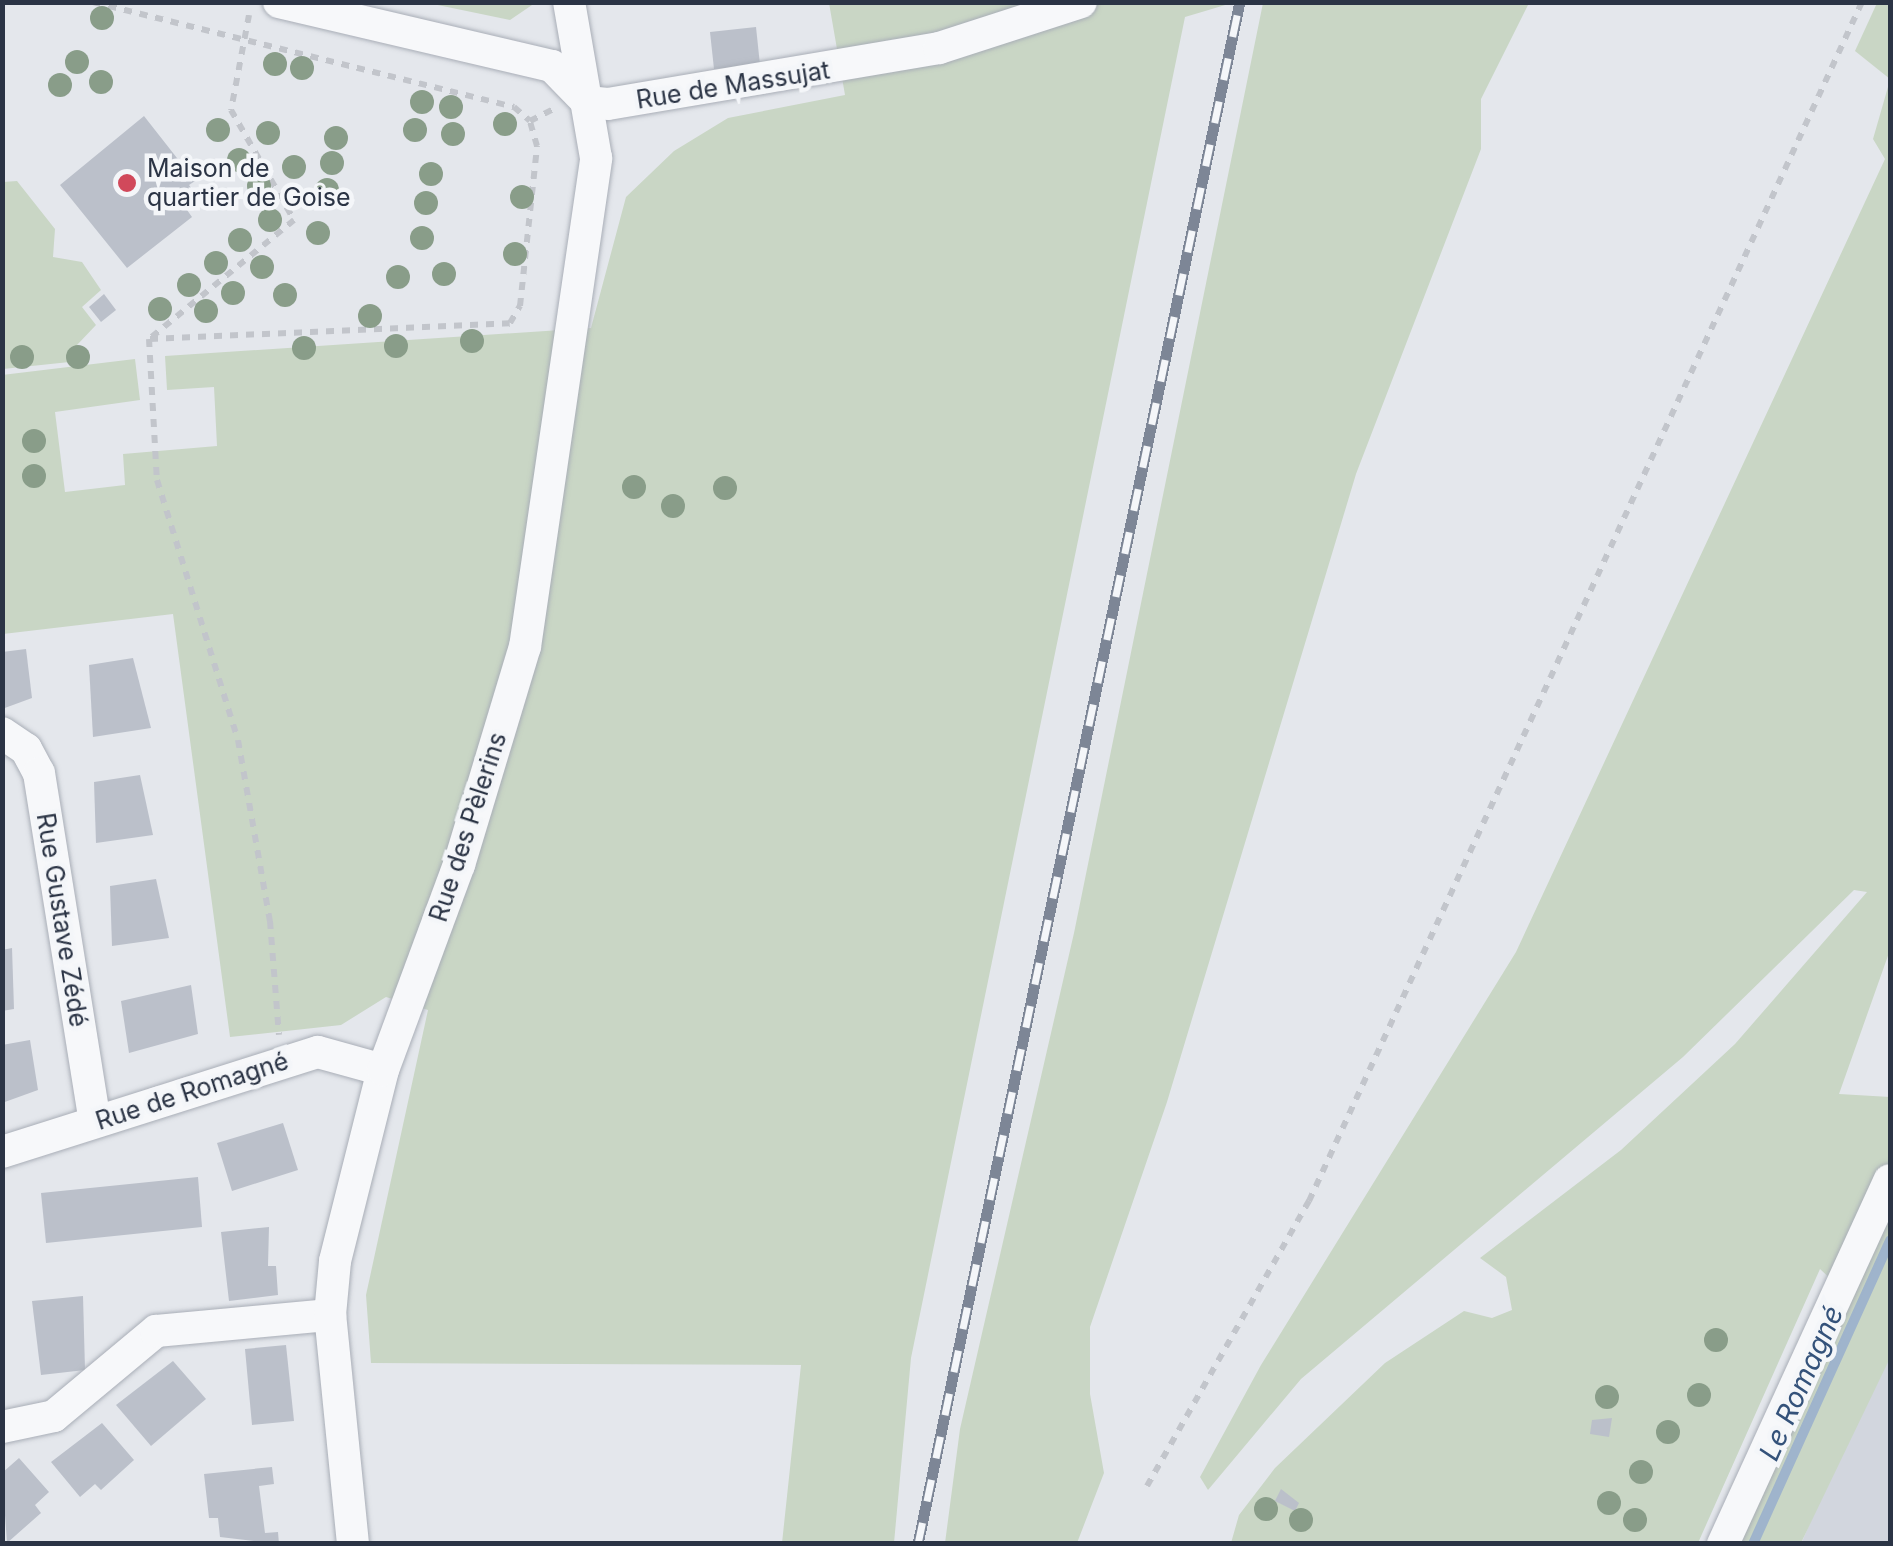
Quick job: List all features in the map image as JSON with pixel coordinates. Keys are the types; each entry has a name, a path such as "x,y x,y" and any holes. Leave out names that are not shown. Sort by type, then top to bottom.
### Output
{"street":[{"path":"279,2 552,66 587,102"},
{"name":"Rue des Pèlerins","path":"354,1544 330,1315 335,1261 383,1070 459,865 525,646 592,199 587,102 569,2"},
{"name":"Rue de Massujat","path":"587,102 666,100 939,48 1081,2"},
{"name":"Rue Gustave Zédé","path":"2,733 26,750 39,773 95,1122"},
{"name":"Rue de Romagné","path":"2,1152 318,1052 383,1070"},
{"path":"1723,1544 1890,1180"},
{"path":"2,1428 54,1416 156,1331 330,1315"}],"path":[{"path":"94,2 514,107 530,121 538,146 520,306 510,322 148,340"},
{"path":"148,340 294,220 231,110 252,2"},
{"path":"1147,1486 1309,1201 1862,2"},
{"path":"530,121 587,102"},
{"path":"148,340 157,480 242,756 284,1060"}],"shaded area":[{"path":"1890,1358 1890,1543 1801,1544 1856,1416"}],"green space":[{"path":"428,3 535,3 510,20"},
{"path":"829,3 1232,3 1185,17 911,1358 894,1543 782,1543 801,1365 371,1363 366,1295 428,1010 386,997 341,1025 230,1037 173,614 3,634 2,375 135,359 140,400 55,412 65,492 125,485 123,454 217,446 214,387 167,390 165,356 591,328 626,197 674,151 728,118 845,95"},
{"path":"1263,3 1529,3 1481,99 1481,149 1356,474 1167,1102 1090,1327 1090,1394 1104,1473 1077,1543 945,1543 960,1429 1074,933"},
{"path":"1877,3 1890,3 1890,79 1855,51"},
{"path":"1890,80 1890,950 1839,1094 1890,1097 1890,1358 1801,1543 1739,1543 1852,1299 1820,1269 1698,1543 1231,1543 1239,1515 1275,1468 1385,1363 1464,1311 1492,1318 1512,1310 1506,1277 1480,1258 1621,1150 1735,1044 1867,892 1854,890 1683,1057 1301,1379 1208,1490 1200,1477 1261,1365 1516,952 1885,159 1873,139"},
{"path":"17,181 55,229 53,257 82,262 101,290 82,307 96,325 77,345 79,361 3,369 3,182"}],"building":[{"path":"756,27 760,65 714,69 710,32"},
{"name":"Maison de quartier de Goise","path":"144,116 195,181 189,185 200,200 187,210 192,217 127,268 60,185"},
{"path":"104,294 116,310 101,322 89,307"},
{"path":"26,649 32,698 2,709 2,652"},
{"path":"133,658 151,728 93,737 89,665"},
{"path":"140,775 153,835 96,843 94,782"},
{"path":"156,879 169,938 112,946 110,886"},
{"path":"12,948 14,1009 2,1011 2,950"},
{"path":"191,985 198,1034 129,1053 121,1001"},
{"path":"30,1040 38,1090 2,1103 2,1045"},
{"path":"283,1123 298,1170 232,1191 217,1143"},
{"path":"198,1177 202,1227 46,1243 41,1193"},
{"path":"269,1227 268,1266 276,1266 278,1295 229,1301 221,1232"},
{"path":"83,1296 85,1370 41,1375 32,1301"},
{"path":"286,1345 294,1421 252,1425 245,1349"},
{"path":"173,1361 206,1399 151,1446 116,1405"},
{"path":"1612,1418 1609,1437 1590,1434 1592,1420"},
{"path":"102,1423 134,1460 101,1490 95,1484 80,1497 51,1462"},
{"path":"19,1458 49,1492 35,1505 41,1513 7,1543 2,1473"},
{"path":"272,1467 274,1484 259,1486 265,1533 278,1532 279,1544 220,1537 218,1518 209,1518 204,1474"},
{"path":"1281,1489 1299,1503 1295,1511 1275,1501"}],"waterway":[{"name":"Le Romagné","path":"1753,1544 1890,1241"}],"railway":[{"path":"918,1544 1240,2"}],"place":[{"name":"Maison de quartier de Goise","path":"127,183"}]}
